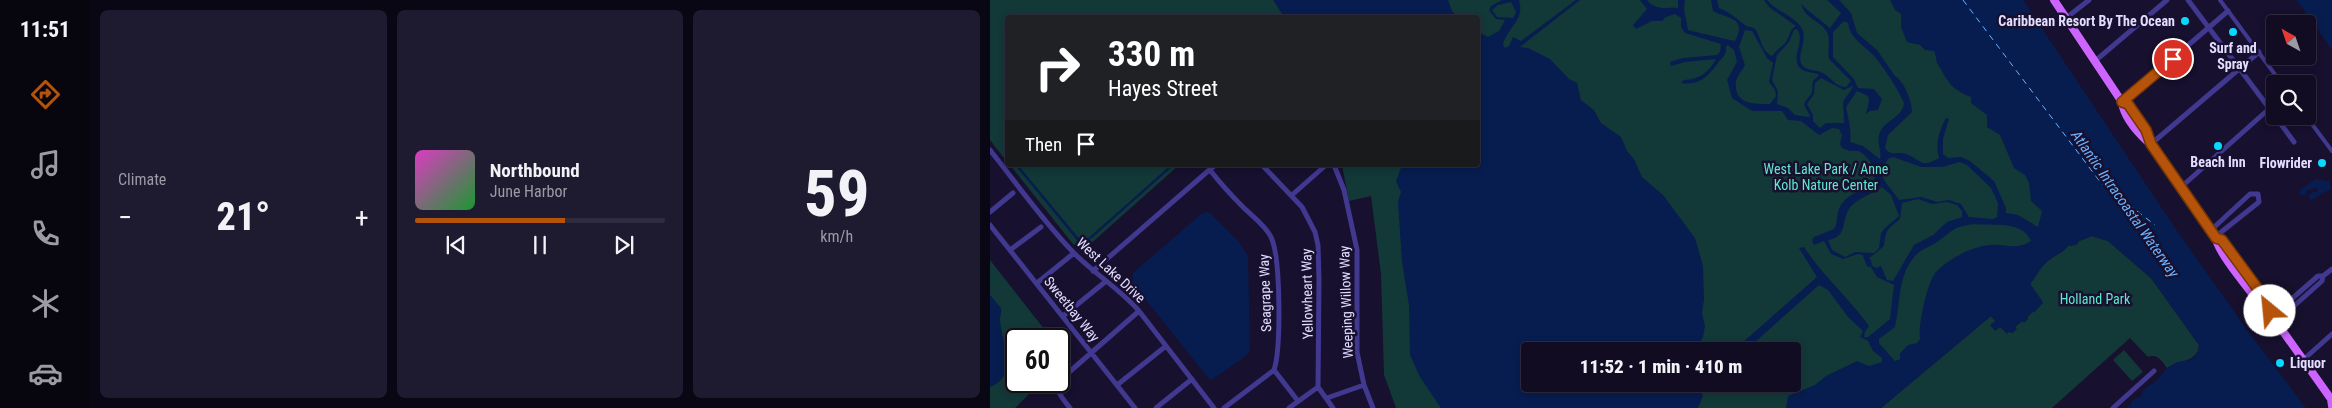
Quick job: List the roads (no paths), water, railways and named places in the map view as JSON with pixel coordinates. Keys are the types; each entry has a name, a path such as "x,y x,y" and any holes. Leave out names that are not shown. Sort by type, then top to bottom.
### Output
{"main road":[{"path":"2054,0 2122,102 2123,109 2136,129 2151,144 2214,235 2222,240 2269,304 2273,316 2332,401"}],"street":[{"path":"2066,18 2089,0"},
{"path":"2095,61 2167,0"},
{"path":"2188,0 2266,103"},
{"path":"2220,0 2276,75"},
{"path":"2122,102 2228,11"},
{"path":"2151,144 2259,52"},
{"path":"2180,188 2266,112"},
{"path":"2282,125 2294,142"},
{"path":"2313,125 2332,151"},
{"name":"West Lake Drive","path":"990,150 1074,254 1105,282 1128,298 1214,408"},
{"path":"1094,271 1213,167"},
{"name":"Yellowheart Way","path":"1266,167 1310,218 1318,245 1318,387"},
{"path":"1292,195 1324,167"},
{"name":"Weeping Willow Way","path":"1335,167 1344,190 1357,250 1357,352 1364,385 1374,408"},
{"name":"Seagrape Way","path":"1210,170 1271,237 1276,253 1278,284 1277,352 1274,370"},
{"path":"990,212 1014,193"},
{"path":"2252,193 2258,194 2260,201 2214,235 2252,193"},
{"path":"2246,200 2252,207"},
{"name":"Sweetbay Way","path":"990,224 1135,408"},
{"path":"1010,250 1041,226"},
{"path":"1037,283 1074,254"},
{"path":"2273,316 2322,281 2323,276 2331,269"},
{"path":"1063,316 1105,282"},
{"path":"1070,371 1139,311"},
{"path":"2303,360 2332,334"},
{"path":"1117,384 1166,346"},
{"path":"1224,408 1274,370 1298,401"},
{"path":"2113,408 2154,371"},
{"path":"1156,408 1192,379"},
{"path":"1327,398 1364,385"},
{"path":"1289,408 1318,387 1333,408"},
{"path":"1059,393 1070,408"}],"water":[{"path":"1273,0 1448,0 1455,15 1283,15"},
{"path":"1502,0 1519,0 1520,13 1503,44 1505,48 1509,46 1513,37 1521,41 1576,0 1580,0 1520,47 1528,48 1550,59 1569,79 1577,83 1581,100 1594,110 1601,123 1621,137 1642,177 1663,195 1695,238 1703,266 1704,300 1702,313 1705,326 1700,342 1521,342 1521,392 1701,392 1703,396 1698,408 1441,408 1420,377 1410,355 1409,305 1402,262 1398,201 1401,192 1396,181 1401,167 1480,167 1480,33 1488,37 1499,31 1505,20 1496,19 1489,10 1491,6","holes":["1511,2 1516,12 1513,18 1497,17 1492,10 1498,5"]},
{"name":"Atlantic Intracoastal Waterway","path":"1640,0 1647,0 1657,7 1678,8 1678,0 1685,0 1684,9 1688,30 1735,41 1739,27 1734,20 1713,11 1711,0 1717,0 1719,8 1746,26 1755,29 1766,52 1772,56 1786,42 1791,31 1796,26 1769,7 1764,0 1767,0 1801,27 1804,38 1800,59 1804,67 1823,73 1836,84 1846,87 1851,81 1829,59 1829,38 1827,32 1820,24 1808,16 1801,3 1830,28 1841,13 1827,0 1839,0 1851,13 1857,33 1877,50 1901,82 1909,97 1912,112 1888,135 1885,148 1887,151 1903,153 1924,163 1939,158 1938,138 1946,118 1949,119 1943,139 1943,154 1948,158 1961,157 1970,161 1994,181 2006,208 2006,213 2018,215 2038,227 2042,211 2031,201 2029,183 2025,175 2014,168 2000,135 1987,127 1987,115 1971,103 1971,97 1958,91 1950,84 1937,63 1934,51 1925,50 1920,45 1907,42 1901,27 1901,14 1895,10 1890,0 2023,0 2175,228 2250,334 2306,408 2127,408 2128,405 2131,406 2131,402 2136,398 2141,397 2143,390 2157,380 2167,368 2177,362 2195,357 2199,345 2151,278 2108,241 2092,236 2079,241 2076,245 2068,246 2043,266 2030,284 2043,302 2035,312 2027,317 2028,319 2024,323 2022,321 2015,327 2017,329 2007,334 2000,327 1995,331 1990,325 1995,321 1991,316 1881,408 1786,408 1788,396 1815,385 1826,376 1857,361 1869,366 1882,362 1882,358 1873,351 1868,341 1860,337 1863,331 1848,317 1828,290 1819,285 1755,342 1743,342 1817,277 1799,248 1804,247 1819,268 1869,326 1864,337 1868,337 1890,319 1894,285 1877,277 1869,264 1876,268 1881,266 1887,280 1893,281 1914,245 1933,235 1947,222 1962,217 1962,211 1957,205 1947,202 1932,204 1918,199 1902,203 1900,219 1888,230 1884,246 1871,257 1858,254 1843,259 1831,254 1824,241 1814,245 1812,240 1814,237 1834,229 1841,204 1854,193 1874,183 1873,169 1866,157 1859,151 1850,151 1842,148 1840,144 1842,135 1839,129 1832,128 1819,135 1801,121 1788,120 1782,111 1752,111 1732,98 1727,80 1737,62 1734,50 1728,45 1726,46 1724,56 1707,76 1693,83 1681,83 1684,80 1703,74 1716,59 1685,62 1671,66 1670,62 1683,58 1717,55 1720,52 1721,44 1685,33 1681,27 1681,18 1675,14 1666,17 1662,21 1652,21 1636,29 1633,25 1647,9","holes":["1844,21 1848,23 1855,38 1882,66 1904,103 1897,116 1881,130 1879,135 1880,159 1863,146 1850,142 1846,107 1857,91 1868,96 1869,101 1866,114 1870,111 1878,110 1882,99 1874,89 1858,88 1854,79 1833,57 1833,32","1797,29 1800,39 1797,64 1802,70 1819,75 1813,81 1812,93 1804,104 1810,116 1808,117 1795,115 1788,108 1777,104 1778,91 1772,80 1777,55 1789,42 1794,30","1745,30 1752,31 1767,58 1773,63 1769,82 1775,90 1776,96 1770,104 1747,102 1738,96 1736,81 1745,65 1739,47","1821,78 1844,90 1853,87 1843,102 1844,123 1826,123 1820,128 1813,121 1813,115 1807,104 1814,94 1815,83","1893,157 1921,167 1942,167 1960,162 1967,165 1991,188 1998,203 1997,217 1993,219 1969,217 1961,204 1949,200 1938,202 1921,197 1899,200 1882,175 1881,170 1888,159","1882,187 1891,195 1899,216 1881,233 1879,248 1874,253 1855,252 1845,257 1832,250 1828,240 1839,236 1852,205","1974,224 2006,225 2021,229 2031,241 2020,246 1996,245 1976,248 1961,254 1941,267 1933,277 1926,294 1920,324 1920,339 1917,343 1908,345 1900,353 1900,359 1895,361 1879,343 1879,339 1895,327 1906,270 1919,252 1953,230"]},
{"path":"2296,0 2332,0 2332,50 2316,27 2316,15 2307,15"},
{"path":"1017,167 1020,167 1082,242 1169,167 1172,167 1092,238 1080,244"},
{"path":"2316,179 2329,181 2331,189 2311,200 2308,196 2313,192 2317,192 2317,187 2308,190 2305,195 2300,195 2300,190"},
{"path":"1210,213 1239,242 1248,256 1250,351 1213,379 1209,379 1147,301 1132,286 1133,273 1201,214"},
{"path":"990,295 1001,308 1000,319 1005,347 1005,372 999,382 990,387"}],"waterway":[{"path":"1866,256 1869,264"}],"place":[{"name":"Caribbean Resort By The Ocean","path":"2185,21"},
{"name":"Surf and Spray","path":"2233,32"},
{"name":"Beach Inn","path":"2218,146"},
{"name":"Flowrider","path":"2322,163"},
{"name":"Liquor","path":"2280,363"}],"park label":[{"name":"West Lake Park / Anne Kolb Nature Center","path":"1826,177"},
{"name":"Holland Park","path":"2095,299"}]}
